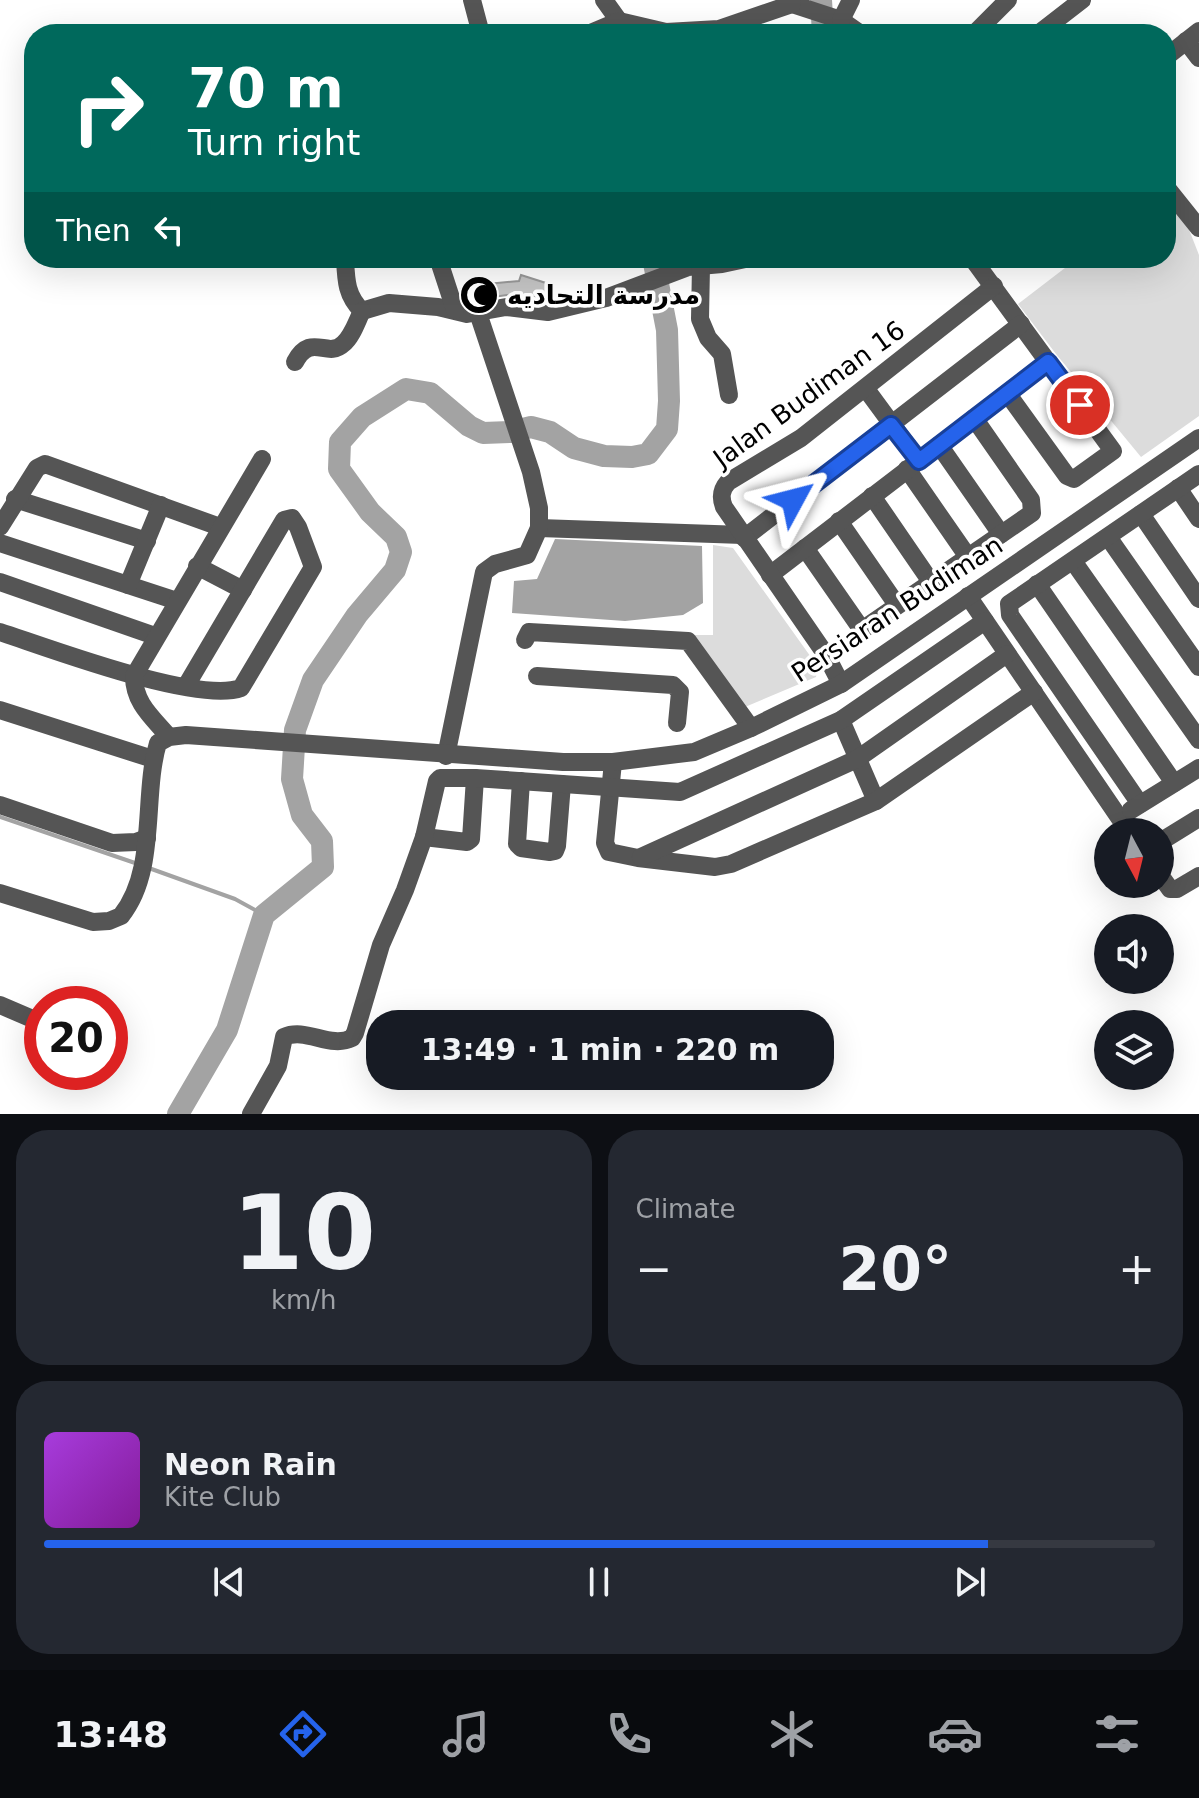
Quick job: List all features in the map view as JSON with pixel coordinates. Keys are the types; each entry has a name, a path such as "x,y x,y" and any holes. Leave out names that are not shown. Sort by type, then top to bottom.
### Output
{"street":[{"path":"472,0 478,24"},
{"path":"604,0 619,21"},
{"path":"834,18 851,0"},
{"path":"1051,24 1082,0"},
{"path":"733,24 794,3 844,24"},
{"path":"982,24 999,3"},
{"path":"612,24 619,21 632,24"},
{"path":"1176,49 1192,36 1199,58"},
{"path":"1176,199 1199,228"},
{"path":"345,268 351,300 362,311"},
{"path":"441,268 455,310"},
{"path":"295,362 301,350 309,347 341,347 362,311 389,303 467,314 506,307 548,312 572,308 694,268"},
{"path":"701,268 700,319 708,338 722,354 729,395"},
{"path":"980,268 1120,464 1074,479 1067,476 1007,393"},
{"name":"Jalan Budiman 16","path":"841,684 826,655 722,503 722,489 728,482 801,438 994,286"},
{"path":"446,756 484,572 495,564 527,555 539,528 539,508 522,446 478,313"},
{"path":"539,528 744,537 1021,324"},
{"path":"770,575 1048,362"},
{"path":"866,389 891,425 968,557"},
{"path":"805,548 862,630 1032,513 1031,500 974,418"},
{"name":"Persiaran Budiman","path":"169,737 186,735 563,762 613,762 694,752 841,684 968,596 1120,464 1198,442"},
{"path":"939,445 1001,534"},
{"path":"0,893 99,922 121,916 137,881 146,845 153,759 158,743 169,737 138,702 134,676 262,459"},
{"path":"177,601 1,542 15,499 37,468 50,465 220,527"},
{"path":"1140,804 1010,615 1009,604 1199,474"},
{"path":"1178,488 1199,519"},
{"path":"872,496 931,582"},
{"path":"15,499 147,541"},
{"path":"128,585 161,505"},
{"path":"1141,514 1199,599"},
{"path":"0,632 134,676 186,686 224,691 241,688 311,573 312,560 298,527 290,517 284,520 186,686"},
{"path":"839,521 897,605"},
{"path":"1108,537 1199,667"},
{"path":"1073,561 1199,740"},
{"path":"197,566 243,590"},
{"path":"0,582 155,636"},
{"path":"1037,584 1174,783"},
{"path":"968,596 1119,818"},
{"path":"251,1114 278,1066 284,1037 296,1033 339,1042 352,1038 381,945 424,837 437,781 444,778 475,778 680,792 841,720 985,621"},
{"path":"525,640 529,632 688,641 751,728"},
{"path":"638,858 857,759 1007,654"},
{"path":"537,676 673,685 680,692 677,723"},
{"path":"613,762 606,848 613,855 723,866 876,801 1034,692"},
{"path":"0,710 153,759"},
{"path":"841,720 876,801"},
{"path":"1129,818 1140,804 1199,768"},
{"path":"424,837 467,842 473,834 475,778"},
{"path":"521,781 517,844 521,848 555,851 562,784"},
{"path":"0,805 112,843 136,842 146,845"},
{"path":"1174,833 1199,818"},
{"path":"1174,889 1199,876"},
{"path":"0,1005 24,1015"}],"shaded area":[{"path":"1176,211 1188,227 1199,255 1199,416 1141,457 1018,304 1065,268 1176,268"},
{"path":"555,539 702,546 703,603 683,615 625,621 512,613 514,581 537,579"},
{"path":"713,545 733,548 818,667 816,677 745,707 694,635 713,635"}],"building":[{"path":"521,275 549,284 549,299 507,295 465,301 461,289 466,286 519,281"}],"waterway":[{"path":"821,0 822,24"},
{"path":"178,1114 227,1030 264,915 323,867 322,841 302,815 292,779 295,730 313,680 357,615 395,570 401,552 396,537 370,512 339,469 340,442 362,417 406,389 430,393 469,426 483,433 531,427 550,432 574,448 604,456 648,454 667,429 669,401 667,330 655,268"},
{"path":"0,817 138,864"},
{"path":"146,867 235,899 264,915"}],"place":[{"name":"مدرسة التحاديه","path":"479,295"}],"route":[{"path":"793,500 891,425 919,461 1048,362 1080,405"}]}
